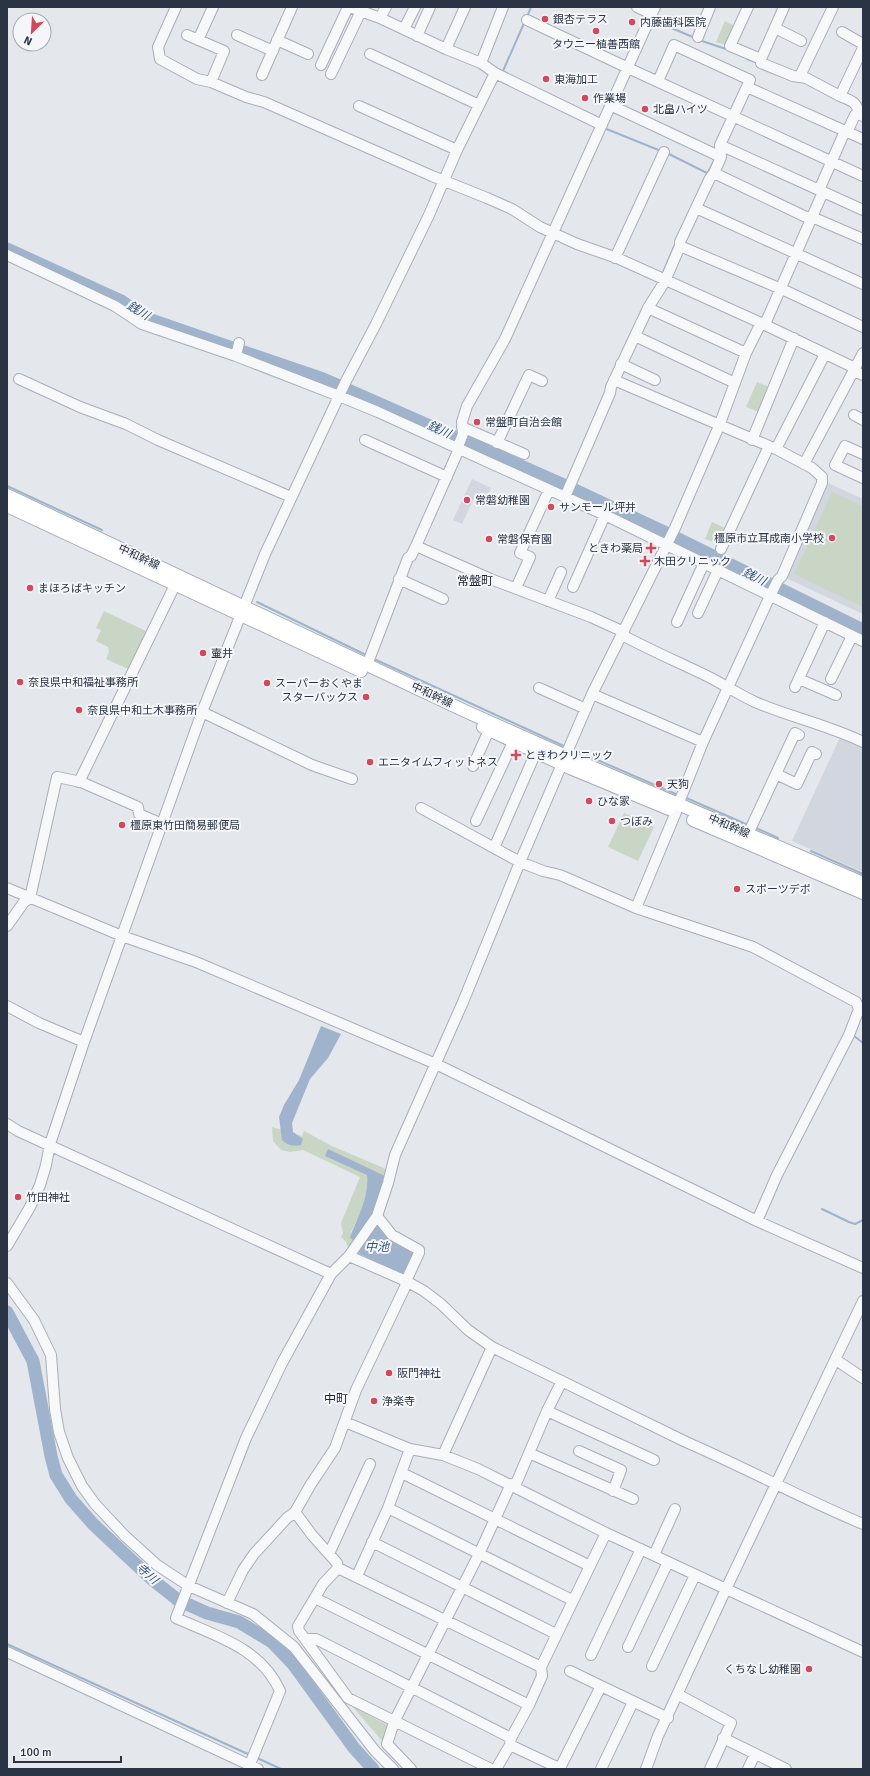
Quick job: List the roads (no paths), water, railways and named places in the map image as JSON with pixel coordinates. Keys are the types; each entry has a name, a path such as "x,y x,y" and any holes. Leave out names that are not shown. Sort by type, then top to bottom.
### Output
{"main road":[{"name":"中和幹線","path":"7,495 513,742 536,752 567,754"},
{"name":"中和幹線","path":"7,506 175,585 370,659 567,754 679,803 863,893"},
{"name":"中和幹線","path":"679,803 750,828 863,882"}],"street":[{"path":"176,7 158,47 160,59 197,79 211,82 246,97 264,102 444,182 506,206 552,233 615,258 794,338 857,371"},
{"path":"198,40 213,7"},
{"path":"262,75 292,7"},
{"path":"380,18 386,7"},
{"path":"404,29 415,7"},
{"path":"417,36 430,7"},
{"path":"446,49 465,7"},
{"path":"481,64 503,7"},
{"path":"370,659 399,579 408,558 411,556 416,546 447,477 458,448 467,406 505,339 654,10 637,7"},
{"path":"698,37 710,7"},
{"path":"748,7 730,46 761,59"},
{"path":"7,1652 252,1768 280,1691 275,1679 260,1661 243,1648 176,1618 177,1614 189,1587 246,1438 282,1363 331,1274 349,1256 377,1216 400,1143 436,1064 592,694 674,530 719,426 746,353 763,324 796,254 812,217 832,162 855,115 861,115 856,104 800,76 793,76 761,63 761,59 784,7"},
{"path":"800,76 833,7"},
{"path":"353,8 380,18 481,64 495,73 602,125"},
{"path":"321,65 353,8"},
{"path":"331,74 353,8"},
{"path":"527,20 863,176"},
{"path":"775,28 801,41"},
{"path":"842,32 863,44"},
{"path":"187,35 224,51 211,82"},
{"path":"237,35 273,51"},
{"path":"277,40 308,54"},
{"path":"566,495 621,364 648,308 665,281 680,246 680,242 710,178 714,173 721,157 720,145 750,80 674,45 658,81"},
{"path":"840,96 863,48"},
{"path":"370,54 479,105"},
{"path":"7,1246 40,1185 50,1144 84,1042 202,712 242,610 291,497 346,382 391,295 444,182 457,150 495,73"},
{"path":"747,87 863,139"},
{"path":"610,105 721,157"},
{"path":"359,106 457,150"},
{"path":"720,145 863,210"},
{"path":"615,258 664,152"},
{"path":"714,173 806,217 812,217 862,237"},
{"path":"696,208 863,284"},
{"path":"680,246 863,327"},
{"path":"7,255 115,306 142,324 237,349 549,490 566,495 605,515 668,542 704,563 771,594 863,641"},
{"path":"648,308 746,353"},
{"path":"635,336 735,383"},
{"path":"752,440 794,338"},
{"path":"804,464 857,371 863,353"},
{"path":"722,548 772,448 825,354"},
{"path":"621,364 655,380"},
{"path":"498,443 529,375 542,381"},
{"path":"19,379 80,407 126,424 158,440 291,497"},
{"path":"614,380 772,448 804,464 822,478 822,483 782,576 771,594 730,687 703,742 636,908"},
{"path":"462,432 498,443 524,454"},
{"path":"365,440 447,477"},
{"path":"863,454 845,446 835,465 863,478"},
{"path":"516,588 530,558 520,553 549,490"},
{"path":"573,587 605,515"},
{"path":"416,546 623,634 649,650 730,687 754,701 863,742"},
{"path":"676,622 704,563"},
{"path":"698,613 718,570"},
{"path":"548,601 561,572"},
{"path":"399,579 443,599"},
{"path":"79,782 175,585"},
{"path":"825,622 797,683 836,695"},
{"path":"831,679 852,636"},
{"path":"539,688 586,709"},
{"path":"592,694 644,715 703,742"},
{"path":"202,712 312,765 352,779"},
{"path":"472,766 489,730"},
{"path":"750,828 795,733 799,735"},
{"path":"476,821 513,742"},
{"path":"494,848 536,752"},
{"path":"776,774 797,784 812,752 816,754"},
{"path":"7,926 24,902 30,898 57,777 79,782 138,806 139,814 162,824"},
{"path":"421,808 520,862 543,871 560,875 636,908 753,947 856,1002 859,1009 849,1035 777,1175 757,1221"},
{"path":"7,888 122,936 196,962 436,1064 757,1221 863,1268"},
{"path":"7,1006 39,1023 84,1042"},
{"path":"7,1124 18,1131 50,1144 331,1274"},
{"path":"227,1603 243,1570 254,1554 287,1518 295,1512 311,1484 335,1448 356,1390 400,1302 406,1281 419,1253 419,1250 392,1235 377,1216"},
{"path":"349,1256 424,1290 468,1330 492,1347 776,1485 863,1524"},
{"path":"7,1283 34,1320 50,1355 55,1409 59,1432 68,1458 82,1486 99,1509 157,1565 189,1587 253,1614 294,1646 375,1751 393,1769"},
{"path":"646,1769 652,1752 726,1590 822,1384 836,1360 863,1301"},
{"path":"443,1455 469,1394 492,1347"},
{"path":"836,1360 863,1378"},
{"path":"411,1769 387,1744 394,1722 444,1620 479,1554 494,1519 529,1453 562,1381"},
{"path":"547,1411 654,1460"},
{"path":"345,1422 410,1449 443,1455 478,1469 513,1485 606,1533 726,1590 863,1652"},
{"path":"357,1576 388,1508 410,1449"},
{"path":"579,1451 621,1470 613,1491"},
{"path":"529,1453 633,1499"},
{"path":"329,1554 370,1464"},
{"path":"402,1473 590,1566"},
{"path":"388,1508 572,1600"},
{"path":"654,1555 675,1509"},
{"path":"295,1512 312,1535 337,1563 338,1568"},
{"path":"496,1769 529,1705 542,1676 541,1667 572,1600 606,1533"},
{"path":"372,1542 556,1634"},
{"path":"591,1655 641,1549"},
{"path":"628,1647 668,1562"},
{"path":"338,1568 541,1667"},
{"path":"338,1568 323,1584 298,1626 299,1631 348,1698 491,1769"},
{"path":"652,1666 696,1575"},
{"path":"315,1598 529,1705"},
{"path":"305,1639 316,1639 411,1687 560,1769 601,1686"},
{"path":"570,1671 668,1718"},
{"path":"679,1694 731,1723 710,1769"},
{"path":"601,1769 634,1702"},
{"path":"723,1738 786,1769"},
{"path":"748,1769 755,1754"}],"water":[{"path":"321,1026 341,1034 328,1058 310,1079 292,1123 293,1132 303,1139 301,1145 291,1145 282,1140 279,1117 284,1105 299,1080"},
{"path":"328,1149 385,1176 372,1217 355,1243 350,1237 365,1199 367,1175 325,1156"},
{"name":"中池","path":"377,1223 414,1252 414,1256 402,1275 356,1252"}],"waterway":[{"path":"527,17 531,7"},
{"path":"653,20 695,38"},
{"path":"504,74 503,71 525,21"},
{"path":"699,40 729,50"},
{"path":"747,59 758,63"},
{"path":"604,128 661,151"},
{"path":"667,153 707,173"},
{"path":"707,174 715,159"},
{"path":"662,275 676,242"},
{"name":"銭川","path":"7,249 121,301 148,319 323,379 566,486 666,533 863,630"},
{"path":"7,486 102,530"},
{"path":"257,602 368,656"},
{"path":"374,659 566,747"},
{"path":"572,749 678,795"},
{"path":"684,797 748,825"},
{"path":"754,827 778,838"},
{"path":"811,851 863,874"},
{"path":"853,1035 863,1043"},
{"path":"822,1209 855,1224 863,1220"},
{"name":"寺川","path":"7,1312 33,1361 56,1475 71,1499 93,1524 154,1581 178,1600 207,1613 239,1622 272,1642 293,1664 354,1748 373,1769"},
{"path":"7,1644 250,1755"},
{"path":"255,1757 281,1769"}],"place":[{"name":"銀杏テラス","path":"545,19"},
{"name":"内藤歯科医院","path":"632,22"},
{"name":"タウニー植善西館","path":"596,31"},
{"name":"東海加工","path":"546,79"},
{"name":"作業場","path":"585,98"},
{"name":"北畠ハイツ","path":"645,109"},
{"name":"常盤町自治会館","path":"477,422"},
{"name":"常磐幼稚園","path":"467,500"},
{"name":"サンモール坪井","path":"551,507"},
{"name":"橿原市立耳成南小学校","path":"832,538"},
{"name":"常磐保育園","path":"489,539"},
{"name":"ときわ薬局","path":"651,548"},
{"name":"木田クリニック","path":"645,561"},
{"name":"まほろばキッチン","path":"30,588"},
{"name":"壷井","path":"203,653"},
{"name":"奈良県中和福祉事務所","path":"20,682"},
{"name":"スーパーおくやま","path":"267,683"},
{"name":"スターバックス","path":"366,697"},
{"name":"奈良県中和土木事務所","path":"79,710"},
{"name":"ときわクリニック","path":"516,755"},
{"name":"エニタイムフィットネス","path":"370,762"},
{"name":"天狗","path":"659,784"},
{"name":"ひな家","path":"589,801"},
{"name":"つぼみ","path":"612,821"},
{"name":"橿原東竹田簡易郵便局","path":"122,825"},
{"name":"スポーツデポ","path":"737,889"},
{"name":"竹田神社","path":"18,1197"},
{"name":"阪門神社","path":"389,1373"},
{"name":"浄楽寺","path":"374,1401"},
{"name":"くちなし幼稚園","path":"809,1669"}],"district":[{"name":"常盤町","path":"475,581"},
{"name":"中町","path":"336,1399"}]}
